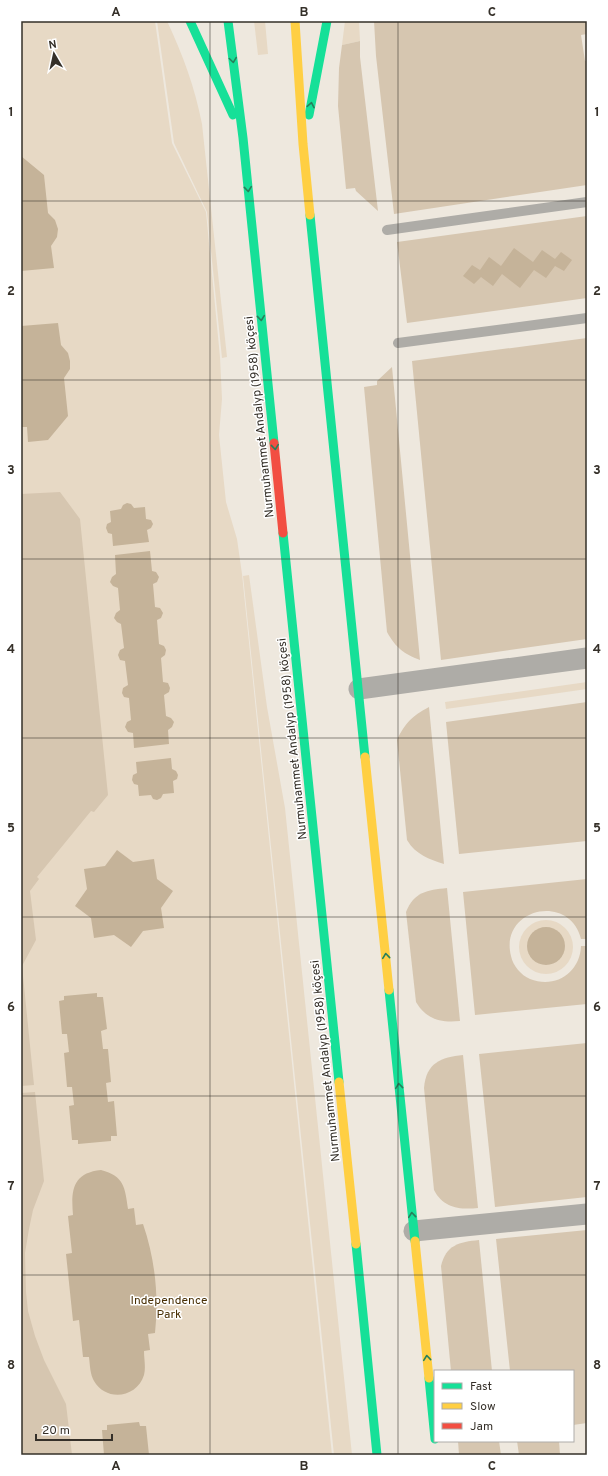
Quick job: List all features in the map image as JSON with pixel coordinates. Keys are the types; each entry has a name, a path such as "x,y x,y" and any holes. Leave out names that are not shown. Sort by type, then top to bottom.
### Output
{"main road":[{"path":"190,21 243,138"},
{"name":"Nurmuhammet Andalyp (1958) köçesi","path":"228,21 243,138 377,1455"},
{"path":"295,21 303,144 434,1433"},
{"path":"303,144 328,21"}],"street":[{"path":"359,689 587,658"},
{"path":"414,1231 587,1214"}],"lane":[{"path":"387,230 587,202"},
{"path":"398,344 587,318"}],"green space":[{"name":"Independence Park","path":"21,21 155,21 172,143 206,212 220,357 222,399 219,435 226,502 237,539 242,574 332,1455 21,1455"},
{"path":"157,21 167,21 173,34 192,85 202,124 227,357 222,358 207,212 174,143"},
{"path":"254,21 265,21 268,54 258,55"},
{"path":"345,21 359,21 360,41 342,45"},
{"path":"249,575 267,707 285,808 352,1455 334,1455 243,576"},
{"path":"587,682 587,689 446,709 445,702"},
{"path":"541,920 551,920 561,924 569,932 573,942 573,952 569,962 561,970 551,974 541,974 531,970 523,962 519,952 519,942 523,932 531,924"}],"shaded area":[{"path":"374,21 587,21 587,34 581,35 585,61 587,61 587,185 394,214 376,56"},
{"path":"360,41 360,57 378,211 356,191 355,188 346,189 338,106 339,68 342,45"},
{"path":"21,156 44,175 48,213 55,220 58,229 57,237 51,246 54,268 21,271"},
{"path":"587,216 587,298 407,323 397,242"},
{"path":"514,248 533,262 542,250 555,259 561,252 572,260 564,271 555,266 546,278 534,270 520,288 502,274 493,286 481,277 474,284 463,276 472,265 480,270 489,257 501,266"},
{"path":"58,323 61,345 68,353 70,361 70,369 64,378 68,416 48,440 28,442 27,427 21,427 21,326"},
{"path":"587,338 587,639 441,660 412,361"},
{"path":"392,367 420,660 401,650 387,632 364,387 377,385 377,381"},
{"path":"60,492 80,519 108,795 94,812 91,811 37,877 39,879 30,891 36,940 22,966 34,1085 21,1086 21,494"},
{"path":"127,503 131,504 134,508 145,507 146,519 151,520 153,524 151,528 147,530 149,542 113,546 112,534 108,533 106,528 107,524 111,522 110,511 121,509 123,505"},
{"path":"150,551 152,571 156,572 159,577 157,582 153,584 155,607 160,608 163,613 161,618 157,620 159,644 164,646 166,650 165,655 161,658 163,682 168,683 170,688 169,692 164,695 166,716 171,718 174,722 172,727 168,730 169,744 134,748 133,733 128,732 125,727 127,722 131,720 129,698 124,697 122,693 123,688 128,685 125,661 120,660 118,655 120,650 124,648 121,624 114,618 116,613 120,610 118,588 113,586 110,582 112,577 116,574 115,555"},
{"path":"587,702 587,841 459,854 446,722"},
{"path":"429,707 444,864 419,853 407,840 397,740 410,720"},
{"path":"171,758 172,769 176,771 178,775 177,779 173,781 174,793 163,794 161,798 157,800 153,799 151,795 139,796 138,785 134,784 132,780 133,775 137,773 136,762"},
{"path":"117,850 133,862 154,859 157,879 173,891 161,908 164,928 143,931 131,947 114,935 94,938 91,918 75,906 87,889 84,869 105,866"},
{"path":"587,879 587,939 581,939 574,924 563,915 550,911 537,912 525,918 515,927 510,940 511,956 516,967 521,973 530,979 539,982 557,980 571,971 580,956 581,946 587,946 587,1004 475,1015 463,892"},
{"path":"447,888 460,1021 434,1019 424,1012 416,1002 406,912 413,900 422,893"},
{"path":"546,927 556,930 562,936 565,946 562,956 556,962 546,965 536,962 530,956 527,946 530,936 536,930"},
{"path":"97,993 97,997 103,997 107,1029 101,1031 103,1049 108,1049 111,1082 106,1083 108,1102 114,1101 117,1136 111,1136 111,1141 78,1144 78,1140 72,1140 69,1106 74,1105 72,1087 67,1087 64,1053 69,1052 67,1034 62,1034 59,1001 64,1000 64,996"},
{"path":"587,1043 587,1197 495,1207 479,1054"},
{"path":"463,1055 478,1208 471,1209 459,1208 447,1204 442,1201 434,1190 424,1088 425,1079 431,1067 448,1057"},
{"path":"35,1092 44,1181 33,1210 25,1253 26,1292 28,1311 35,1336 44,1360 66,1404 72,1455 21,1455 21,1093"},
{"path":"101,1170 109,1172 119,1179 126,1194 128,1209 134,1208 136,1225 143,1224 155,1278 155,1333 148,1334 150,1350 144,1351 144,1375 135,1389 128,1393 121,1394 113,1394 99,1388 94,1381 90,1369 89,1357 83,1357 79,1320 73,1321 66,1254 72,1253 68,1216 73,1215 72,1198 75,1185 84,1175"},
{"path":"587,1230 587,1423 574,1425 574,1370 510,1370 496,1239"},
{"path":"479,1240 492,1370 451,1370 441,1266 446,1253 450,1249 465,1242"},
{"path":"139,1422 140,1426 146,1426 149,1455 104,1455 102,1430 107,1430 107,1425"},
{"path":"458,1442 499,1442 501,1455 459,1455"},
{"path":"517,1442 559,1442 560,1455 519,1455"}],"traffic: fast":[{"path":"190,21 233,115"},
{"path":"228,21 243,138 274,443"},
{"path":"309,115 327,21"},
{"path":"310,215 365,757"},
{"path":"283,533 339,1082"},
{"path":"389,990 415,1241"},
{"path":"356,1244 377,1455"},
{"path":"429,1378 434,1429"}],"traffic: slow":[{"path":"295,21 303,144 310,215"},
{"path":"365,757 389,990"},
{"path":"339,1082 356,1244"},
{"path":"415,1241 429,1378"}],"traffic: jam":[{"path":"274,443 283,533"}]}
